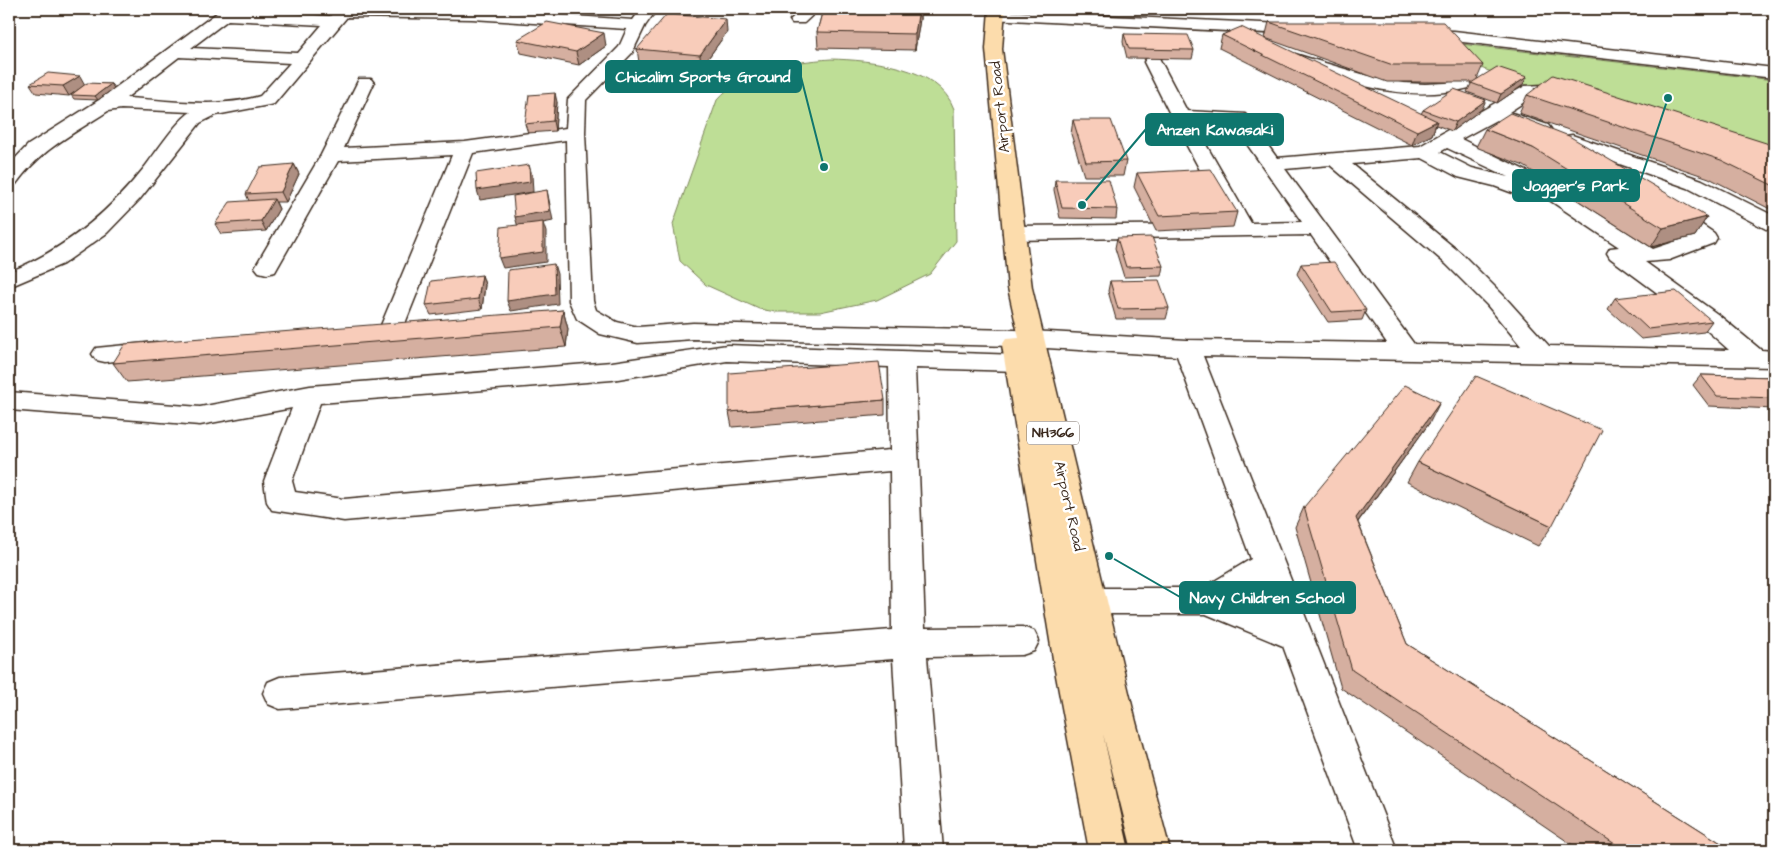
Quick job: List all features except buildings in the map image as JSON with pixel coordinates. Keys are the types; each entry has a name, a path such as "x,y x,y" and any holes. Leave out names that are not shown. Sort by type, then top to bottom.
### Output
{"highway":[{"name":"Airport Road","path":"991,11 1020,288 1021,347 1091,601 1151,850"},
{"name":"Airport Road","path":"991,11 982,87 991,172 1021,347 1071,665 1109,850"}],"street":[{"path":"798,20 812,9"},
{"path":"991,11 1319,30"},
{"path":"9,180 11,174 35,149 103,106 228,12 643,17 626,49 577,99 575,134 581,301 576,315 609,328 638,335 693,331 1021,347 1187,348 1407,354 1764,359"},
{"path":"103,106 121,103 214,108 250,107 267,100 341,14"},
{"path":"1232,26 1263,45"},
{"path":"1406,34 1454,36 1774,73"},
{"path":"175,52 304,58"},
{"path":"1364,98 1279,54 1396,88 1413,90 1460,85 1454,92 1426,109"},
{"path":"1153,62 1180,116 1244,230"},
{"path":"268,267 331,156 365,83"},
{"path":"1271,164 1425,152 1535,89 1589,106"},
{"path":"9,280 60,257 83,241 136,192 193,119 203,112 214,108"},
{"path":"1494,113 1696,184 1774,224"},
{"path":"1180,116 1238,118 1407,354"},
{"path":"331,156 465,148 575,134"},
{"path":"1446,140 1494,161 1540,185 1649,256 1661,255 1706,238 1651,202"},
{"path":"1572,141 1558,143 1560,148 1602,172"},
{"path":"420,328 381,331 465,148"},
{"path":"1425,152 1464,173 1501,181 1527,193 1601,241 1764,359"},
{"path":"1334,159 1454,259 1495,300 1542,355"},
{"path":"1014,233 1317,228"},
{"path":"11,404 200,416 310,396 612,371 727,354 902,360 1021,347"},
{"path":"105,354 174,348"},
{"path":"1187,348 1294,636 1377,850"},
{"path":"902,360 909,643 924,850"},
{"path":"310,396 278,481 282,502 344,510 904,459"},
{"path":"1208,601 1268,566"},
{"path":"1091,601 1208,601 1294,636"},
{"path":"280,693 909,643 1022,641"}],"green space":[{"path":"1452,43 1774,80 1774,177 1478,67"},
{"path":"831,59 865,61 902,68 934,83 946,95 954,109 956,241 930,274 877,300 820,312 776,312 759,309 706,285 680,261 673,224 717,100 728,89 755,74 800,62"}],"place":[{"name":"Jogger's Park","path":"1668,98"},
{"name":"Chicalim Sports Ground","path":"824,167"},
{"name":"Anzen Kawasaki","path":"1082,205"},
{"name":"Navy Children School","path":"1109,556"}]}
